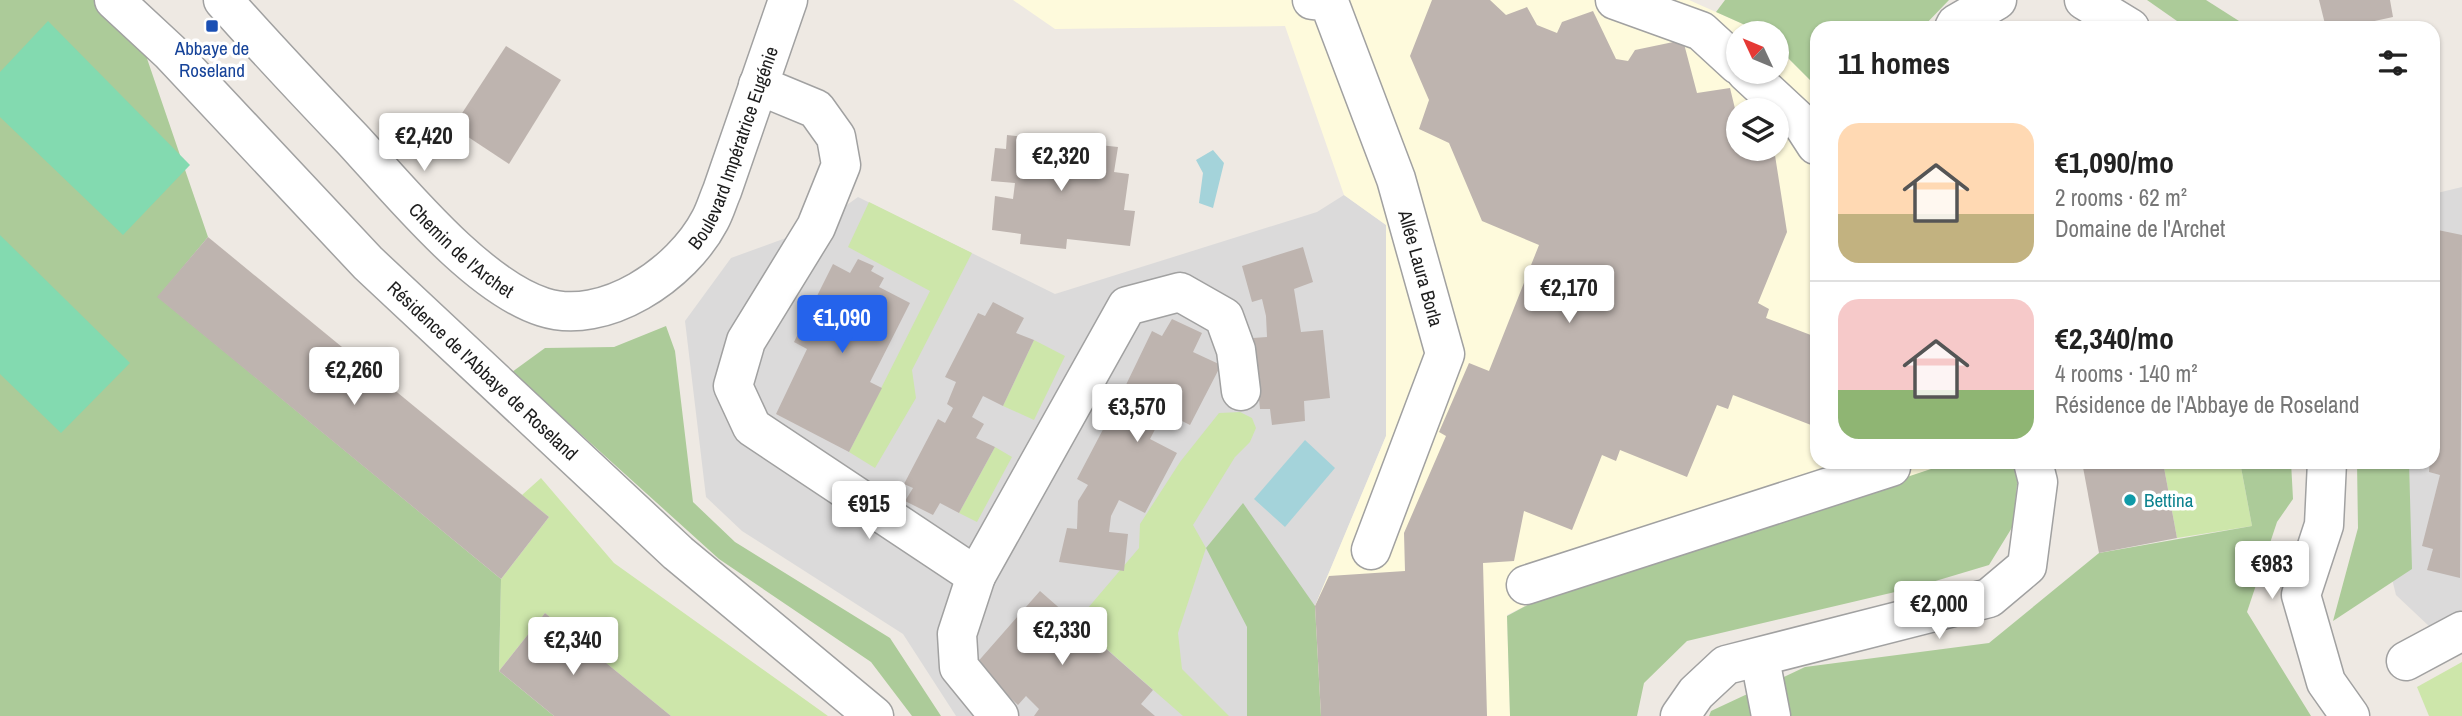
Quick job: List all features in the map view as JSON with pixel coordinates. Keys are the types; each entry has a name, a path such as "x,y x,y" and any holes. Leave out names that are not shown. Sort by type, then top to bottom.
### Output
{"street":[{"name":"Résidence de l'Abbaye de Roseland","path":"114,0 170,52 378,273 678,553 874,716"},
{"name":"Chemin de l'Archet","path":"223,0 419,211 503,286 541,306 562,312 583,312 609,305 656,281"},
{"name":"Boulevard Impératrice Eugénie","path":"656,281 695,243 710,221 788,0"},
{"name":"Allée Laura Borla","path":"1312,0 1329,2 1396,179 1445,354 1371,550"},
{"path":"1615,0 1701,31 1726,54"},
{"path":"1960,21 1997,0"},
{"path":"2084,0 2118,21"},
{"path":"1758,84 1803,125 1810,136"},
{"path":"758,85 816,110 836,137 841,165 816,227 746,341 733,386 752,428 976,576"},
{"path":"999,716 959,667 957,634 976,576 1127,306 1180,292 1224,317 1236,350 1241,391"},
{"path":"1526,585 1885,469"},
{"path":"1679,716 1696,693 1726,666 1989,598 2027,566 2038,482 2035,469"},
{"path":"2326,469 2324,525 2301,595 2326,682 2350,716"},
{"path":"2406,662 2462,631"},
{"path":"1760,659 1770,716"}],"shaded area":[{"path":"1013,0 1689,0 1736,21 1726,21 1726,84 1789,84 1789,59 1810,80 1810,469 1932,469 1537,600 1507,615 1510,716 1321,716 1315,606 1386,436 1386,225 1344,195 1285,26 1055,29"},
{"path":"2462,187 2462,610 2430,627 2396,595 2374,506 2372,469 2440,469 2440,192"},
{"path":"1344,195 1386,225 1386,436 1315,606 1320,716 956,716 903,634 742,531 706,497 685,321 731,258 816,227 858,197 1055,294 1317,212"}],"green space":[{"path":"0,0 127,0 208,237 158,297 501,579 499,671 554,716 0,716"},
{"path":"1725,0 1949,0 1929,21 1810,21 1810,80 1789,59 1789,21 1736,21 1716,12"},
{"path":"2147,0 2206,0 2239,21 2177,21"},
{"path":"48,21 190,165 123,235 0,117 0,72"},
{"path":"869,202 972,253 912,370 916,398 875,468 849,452 930,291 848,247"},
{"path":"0,235 130,363 61,433 0,374"},
{"path":"666,326 675,351 693,502 735,542 890,638 941,716 912,716 871,662 719,559 512,372 545,348 614,347"},
{"path":"1034,340 1065,356 1034,420 1003,406"},
{"path":"1240,412 1252,418 1256,428 1250,442 1235,457 1193,525 1206,548 1178,633 1182,669 1229,716 1183,716 1076,622 1139,548 1140,524 1180,462 1219,413"},
{"path":"995,447 1012,457 977,522 959,513"},
{"path":"1931,469 2016,469 2018,474 2013,526 1989,565 1912,588 1687,641 1644,683 1637,716 1510,716 1507,616 1537,600"},
{"path":"2164,469 2241,469 2252,526 2177,538"},
{"path":"2241,469 2291,469 2293,499 2277,522 2247,612 2311,716 1709,716 1711,711 1805,667 1989,643 2099,553 2252,526"},
{"path":"2357,469 2409,469 2412,569 2333,621 2358,528"},
{"path":"541,478 614,563 828,716 671,716 545,613 499,671 501,579 549,517 522,495"},
{"path":"1243,503 1315,606 1321,716 1247,716 1247,627 1206,548"},
{"path":"2462,662 2462,716 2429,716 2417,687"}],"water":[{"path":"1213,150 1224,163 1213,208 1199,203 1203,173 1196,160"},
{"path":"1305,440 1335,468 1285,527 1254,499"}],"building":[{"path":"1432,0 1490,0 1506,15 1527,7 1537,25 1557,33 1562,22 1593,11 1616,59 1628,61 1635,50 1683,40 1697,93 1730,88 1732,98 1726,98 1726,161 1776,161 1787,232 1758,303 1769,309 1766,318 1810,335 1810,425 1733,395 1728,409 1717,405 1687,477 1620,450 1616,461 1602,455 1572,530 1524,511 1514,561 1483,563 1487,716 1321,716 1315,606 1329,576 1405,571 1404,533 1446,436 1439,432 1469,363 1489,371 1539,245 1482,221 1449,143 1419,129 1429,100 1410,56"},
{"path":"2319,0 2390,0 2393,17 2375,21 2324,21"},
{"path":"506,46 561,80 509,164 453,127"},
{"path":"1007,135 1118,147 1114,172 1129,174 1124,210 1135,211 1130,246 1067,239 1066,249 1020,244 1021,234 992,230 995,196 1013,199 1015,183 991,181 995,148 1006,149"},
{"path":"2440,230 2462,235 2460,578 2427,570 2433,549 2422,546 2440,475 2429,472 2429,469 2440,469"},
{"path":"208,237 549,517 501,579 157,297"},
{"path":"1303,247 1313,282 1294,289 1301,332 1323,330 1330,398 1304,401 1305,421 1272,425 1270,409 1260,409 1253,338 1267,337 1266,316 1262,299 1252,302 1242,266"},
{"path":"858,259 874,266 871,271 884,278 879,287 910,303 870,382 882,388 849,452 776,414 807,349 794,342 833,264 850,273"},
{"path":"993,302 1024,318 1016,333 1034,340 1003,406 983,396 972,417 984,424 976,438 995,447 959,513 940,503 933,515 905,501 913,488 904,484 938,419 945,423 953,408 947,404 956,382 945,377 978,313 985,316"},
{"path":"1172,319 1202,333 1193,352 1221,365 1190,425 1164,412 1150,439 1177,453 1145,513 1119,500 1111,516 1109,532 1128,534 1124,571 1059,562 1067,528 1077,529 1078,501 1088,485 1077,479 1109,418 1119,423 1133,397 1123,391 1152,331 1162,336"},
{"name":"Bettina","path":"2083,469 2164,469 2177,538 2099,553"},
{"path":"1040,591 1153,690 1141,704 1155,716 1034,716 1039,709 1026,696 1018,705 975,665"},
{"path":"545,613 671,716 554,716 499,671"}],"place":[{"name":"Abbaye de Roseland","path":"212,26"},
{"name":"Bettina","path":"2130,500"}]}
